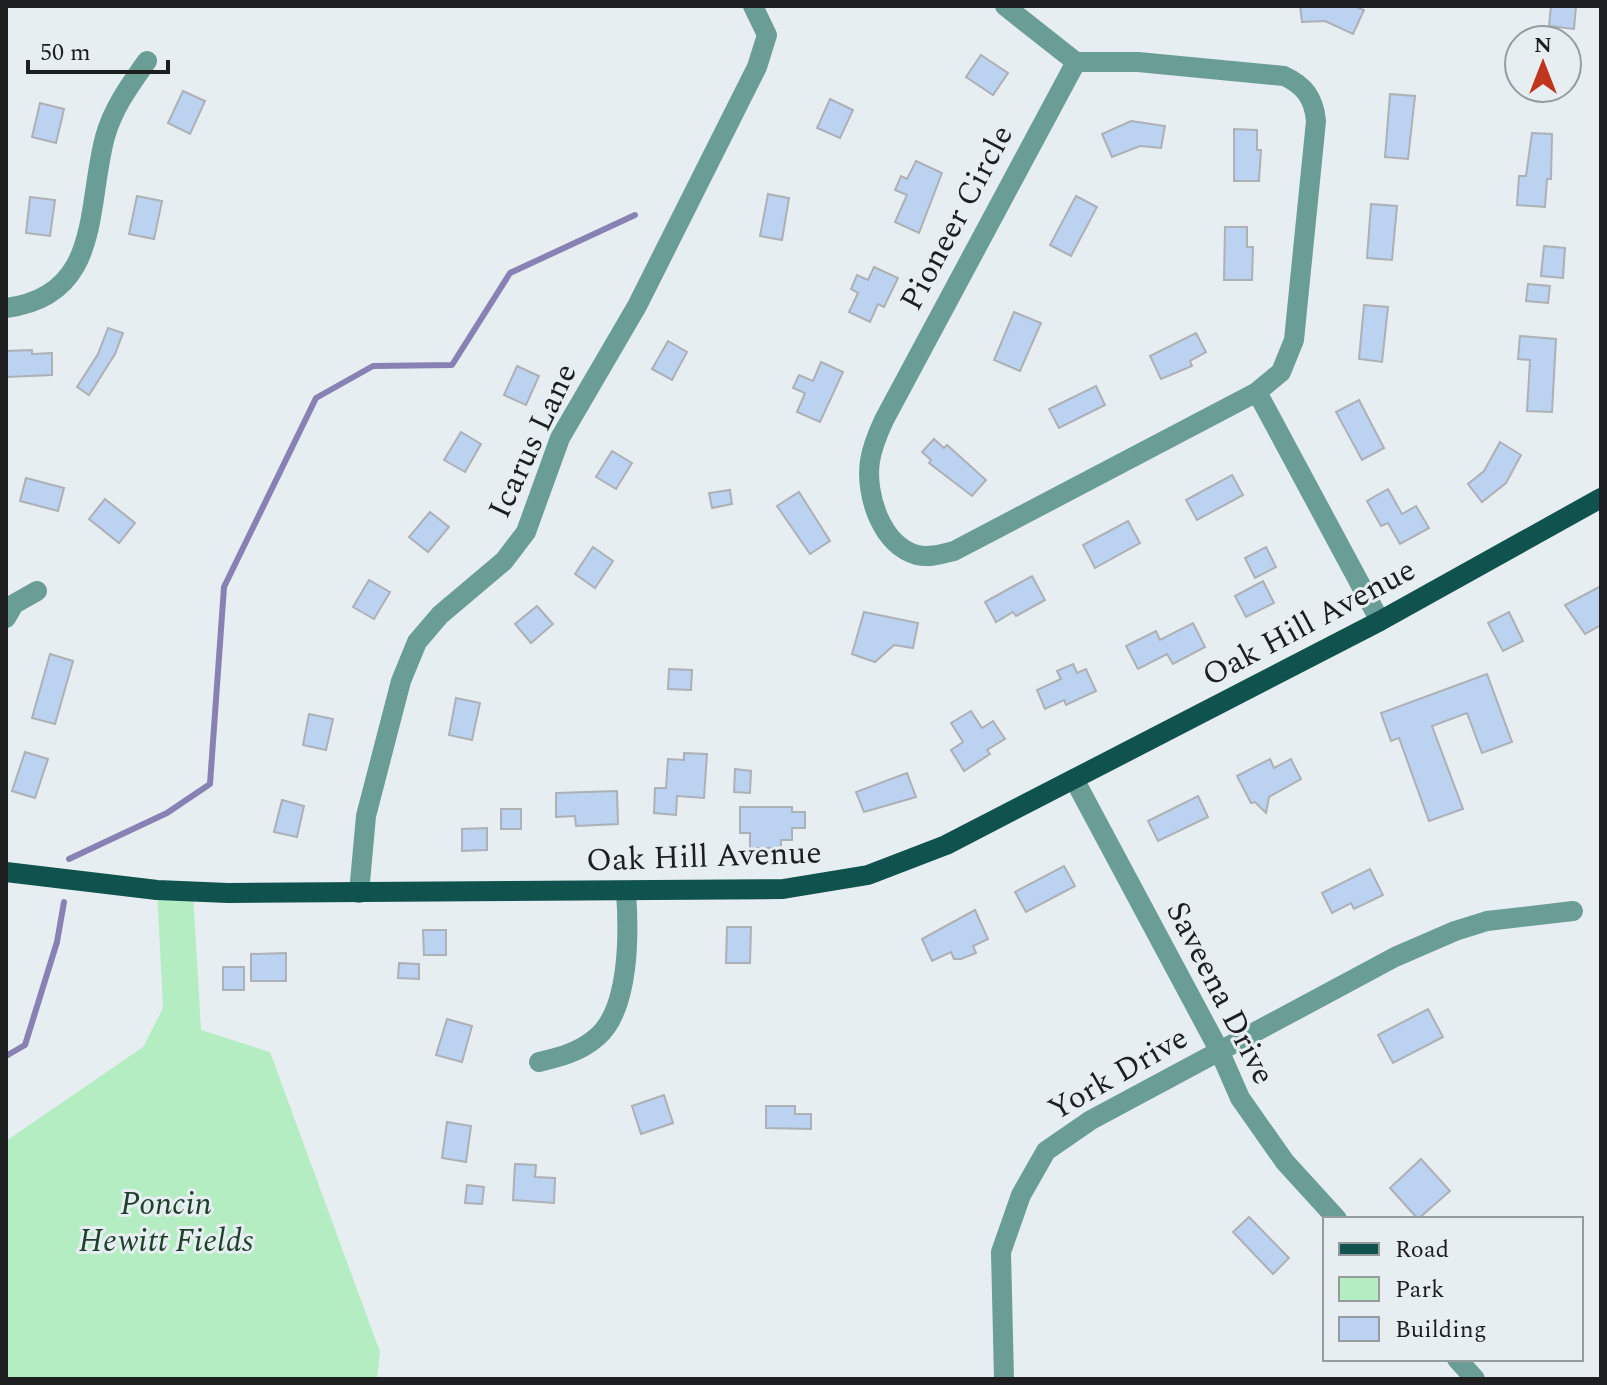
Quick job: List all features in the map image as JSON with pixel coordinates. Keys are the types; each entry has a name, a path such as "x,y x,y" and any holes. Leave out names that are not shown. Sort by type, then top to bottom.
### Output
{"main road":[{"name":"Oak Hill Avenue","path":"6,872 169,890 359,893 747,891 841,882 923,856 1380,621 1601,498"}],"street":[{"name":"Icarus Lane","path":"359,893 366,816 408,661 428,627 504,561 526,532 560,438 637,306 757,67 767,35 753,6"},
{"path":"1005,6 1076,62"},
{"path":"6,308 42,299 74,270 86,245 109,123 119,101 147,61"},
{"name":"Pioneer Circle","path":"1076,62 1138,62 1276,75 1292,80 1310,97 1316,121 1299,315 1294,340 1281,372 1257,392 954,551 919,555 903,549 880,520 872,501 870,462 884,420 1076,62"},
{"path":"1257,392 1380,621"},
{"path":"6,618 14,604 37,591"},
{"name":"Saveena Drive","path":"1074,779 1259,1130 1335,1217"},
{"path":"539,1062 585,1046 608,1025 626,955 626,892"},
{"name":"York Drive","path":"1004,1379 1001,1252 1021,1195 1046,1151 1091,1120 1395,957 1487,921 1573,911"},
{"path":"1459,1361 1475,1379"}],"green space":[{"name":"Poncin Hewitt Fields","path":"157,890 193,892 201,1030 270,1052 380,1352 377,1379 6,1379 6,1141 143,1047 163,1008"}],"building":[{"path":"1300,6 1354,6 1364,10 1353,34 1325,21 1302,22"},
{"path":"1551,6 1576,6 1574,24 1549,24"},
{"path":"981,55 1008,73 993,95 966,77"},
{"path":"183,91 205,101 190,134 168,123"},
{"path":"1390,94 1415,96 1408,159 1385,157"},
{"path":"830,99 853,110 840,138 817,128"},
{"path":"40,103 64,109 56,143 32,137"},
{"path":"1131,121 1165,126 1161,148 1140,146 1112,157 1102,134"},
{"path":"1234,129 1257,130 1257,150 1261,150 1259,181 1234,181"},
{"path":"1532,133 1552,134 1551,179 1547,179 1545,207 1517,205 1519,176 1526,176"},
{"path":"916,161 942,173 919,233 895,222 907,195 895,190 901,176 907,179"},
{"path":"768,194 789,198 782,240 760,236"},
{"path":"137,196 162,201 154,239 129,234"},
{"path":"1076,196 1097,207 1071,256 1050,245"},
{"path":"30,197 55,200 50,236 26,233"},
{"path":"1371,204 1397,206 1392,260 1367,258"},
{"path":"1225,227 1247,227 1247,247 1253,247 1252,280 1224,280"},
{"path":"1544,246 1565,248 1563,278 1541,276"},
{"path":"874,267 898,278 884,307 878,304 870,322 849,312 858,293 851,289 857,275 868,280"},
{"path":"1528,284 1550,286 1548,303 1526,301"},
{"path":"1364,305 1388,307 1382,362 1359,359"},
{"path":"1014,312 1041,323 1020,371 994,360"},
{"path":"108,328 123,333 115,354 89,395 77,387 98,354"},
{"path":"1196,333 1206,352 1190,361 1192,366 1161,379 1150,356"},
{"path":"1520,336 1556,339 1552,412 1527,411 1530,360 1518,359"},
{"path":"668,341 687,352 672,380 652,369"},
{"path":"32,350 32,354 52,353 52,375 6,377 6,351"},
{"path":"821,362 843,372 820,422 797,412 805,393 793,388 799,375 813,381"},
{"path":"517,366 539,376 526,405 504,395"},
{"path":"1096,386 1105,405 1059,428 1049,409"},
{"path":"1359,400 1384,448 1362,460 1336,412"},
{"path":"461,432 481,444 465,472 444,460"},
{"path":"934,439 944,448 947,445 986,480 972,496 929,463 931,460 922,452"},
{"path":"1500,442 1521,455 1506,483 1482,502 1468,484 1484,471"},
{"path":"612,451 632,463 616,489 596,477"},
{"path":"1232,475 1243,495 1197,520 1186,500"},
{"path":"26,478 64,488 58,511 20,501"},
{"path":"1388,489 1402,514 1416,506 1429,528 1400,544 1388,523 1381,526 1367,501"},
{"path":"730,490 732,504 712,508 709,493"},
{"path":"799,492 830,541 810,554 777,506"},
{"path":"105,499 135,523 119,543 89,519"},
{"path":"430,512 449,527 428,552 409,537"},
{"path":"1128,521 1140,543 1095,568 1083,545"},
{"path":"593,547 613,561 595,588 575,574"},
{"path":"1266,547 1276,567 1255,578 1245,558"},
{"path":"1032,576 1045,600 1016,616 1013,612 996,622 985,602"},
{"path":"369,580 390,592 374,619 353,607"},
{"path":"1263,581 1274,603 1246,617 1235,596"},
{"path":"1601,586 1601,625 1585,634 1565,605"},
{"path":"537,606 553,624 531,643 515,624"},
{"path":"864,612 918,623 913,648 894,645 875,662 852,654"},
{"path":"1509,612 1523,641 1503,651 1488,623"},
{"path":"1193,623 1205,647 1173,664 1167,654 1138,669 1126,646 1156,631 1160,640"},
{"path":"50,654 73,661 55,724 32,718"},
{"path":"1073,664 1077,673 1086,669 1096,691 1066,705 1064,700 1045,709 1037,690 1061,679 1057,671"},
{"path":"669,669 692,670 691,690 668,689"},
{"path":"1487,674 1512,742 1482,753 1467,713 1432,726 1463,809 1429,821 1399,738 1391,741 1381,713"},
{"path":"456,698 480,703 472,740 449,735"},
{"path":"971,711 982,728 993,721 1005,739 987,750 990,754 964,771 951,750 963,742 951,723"},
{"path":"309,714 333,719 326,750 303,745"},
{"path":"25,752 48,759 35,798 12,791"},
{"path":"684,753 707,754 704,798 677,796 676,815 654,813 655,788 666,788 668,759 684,760"},
{"path":"1270,759 1274,768 1291,759 1301,779 1269,797 1266,813 1255,802 1251,803 1237,776"},
{"path":"735,769 751,771 750,793 734,792"},
{"path":"907,773 916,797 864,812 856,792"},
{"path":"617,791 618,824 576,826 575,816 556,817 556,793"},
{"path":"1198,796 1208,817 1158,841 1148,821"},
{"path":"282,800 304,806 297,837 274,832"},
{"path":"740,807 792,807 792,812 805,812 805,828 792,828 792,840 781,840 781,848 750,848 750,833 740,833"},
{"path":"501,809 521,809 521,829 501,829"},
{"path":"487,828 487,850 462,851 462,829"},
{"path":"1064,866 1075,886 1026,912 1015,892"},
{"path":"1370,869 1383,895 1354,909 1351,903 1332,913 1322,893"},
{"path":"975,910 988,939 973,946 976,953 961,959 954,959 951,952 932,961 922,939"},
{"path":"727,927 751,927 750,963 726,963"},
{"path":"423,930 446,930 446,955 424,955"},
{"path":"286,953 286,981 251,981 251,954"},
{"path":"399,963 419,964 419,979 398,978"},
{"path":"223,967 244,967 244,990 223,990"},
{"path":"1428,1009 1443,1037 1393,1063 1378,1035"},
{"path":"447,1019 472,1026 462,1062 436,1055"},
{"path":"664,1095 673,1123 641,1134 632,1106"},
{"path":"766,1106 795,1106 795,1114 811,1114 811,1129 766,1128"},
{"path":"447,1122 471,1126 466,1162 442,1158"},
{"path":"1421,1159 1450,1191 1420,1217 1416,1217 1390,1188"},
{"path":"515,1164 536,1165 535,1177 555,1178 554,1203 513,1200"},
{"path":"467,1185 484,1187 482,1204 465,1203"},
{"path":"1249,1217 1289,1258 1273,1274 1233,1232"}],"waterway":[{"path":"69,859 167,813 210,784 224,587 316,398 373,366 452,365 510,273 635,215"},
{"path":"6,1056 25,1045 57,942 64,902"}]}
